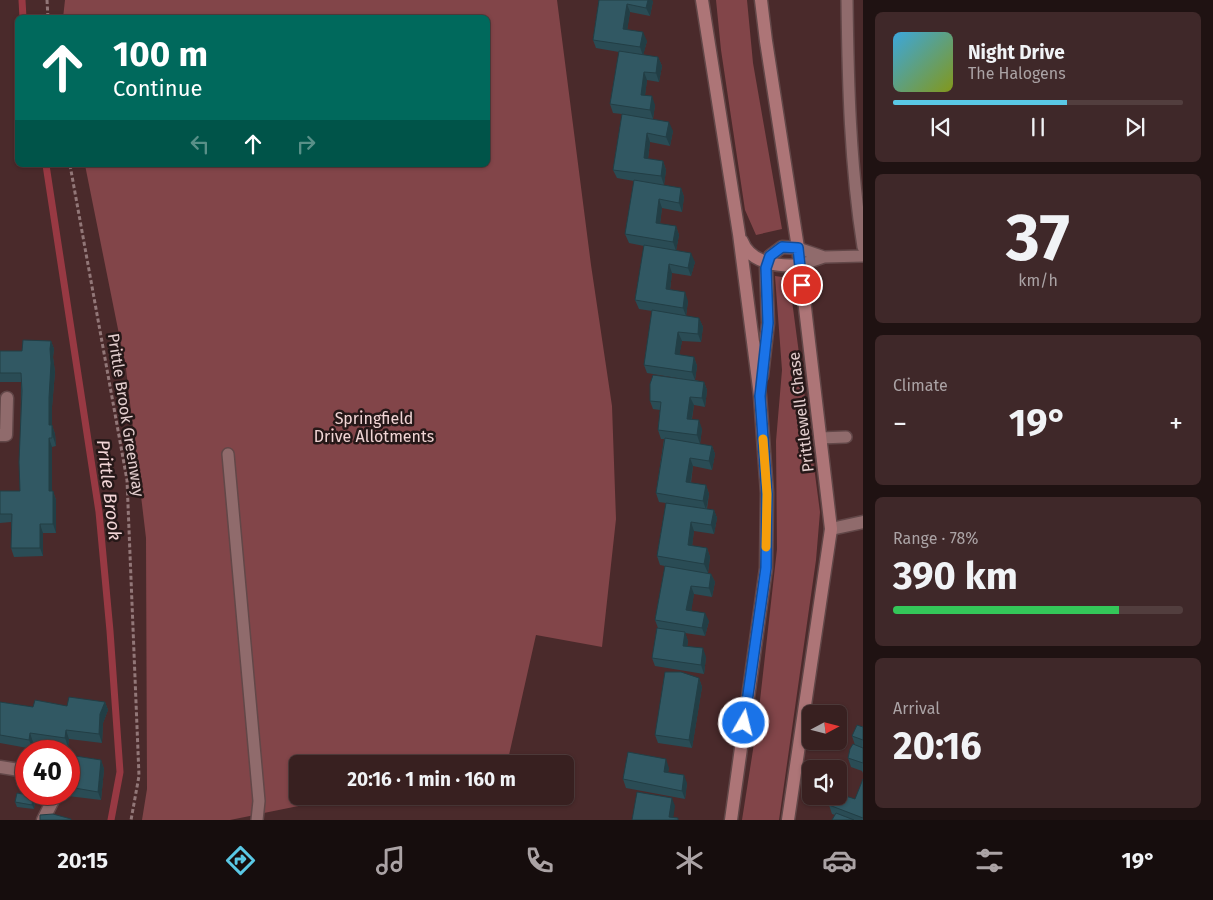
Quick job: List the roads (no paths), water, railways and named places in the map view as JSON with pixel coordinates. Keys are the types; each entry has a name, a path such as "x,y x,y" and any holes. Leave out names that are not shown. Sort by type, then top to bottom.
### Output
{"street":[{"path":"702,0 739,234 760,396 767,494 766,568 731,820"},
{"name":"Prittlewell Chase","path":"762,0 766,41 798,248 831,529 788,820"},
{"path":"739,234 744,247 752,255 768,263 783,267 800,265"},
{"path":"760,396 768,323 766,268 770,256 782,247 798,248"},
{"path":"3,435 7,398"},
{"path":"831,529 863,522"},
{"path":"0,767 15,769"},
{"path":"43,820 50,805"}],"lane":[{"path":"846,0 848,92 863,247"},
{"path":"798,248 824,257"},
{"path":"800,265 824,257 863,256"},
{"path":"820,438 846,437"},
{"path":"228,454 259,801 257,820"}],"waterway":[{"name":"Prittle Brook","path":"22,0 23,15"},
{"name":"Prittle Brook","path":"46,167 99,512 120,772 111,820"}],"park label":[{"name":"Springfield Drive Allotments","path":"374,427"}]}
